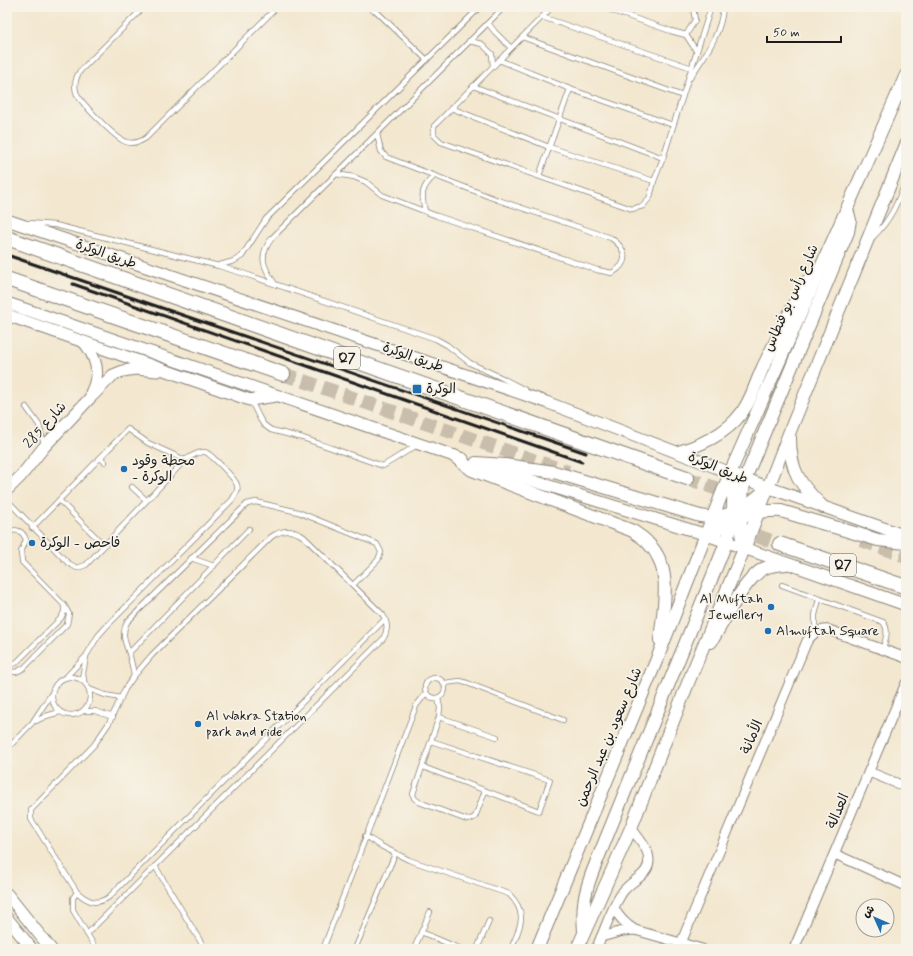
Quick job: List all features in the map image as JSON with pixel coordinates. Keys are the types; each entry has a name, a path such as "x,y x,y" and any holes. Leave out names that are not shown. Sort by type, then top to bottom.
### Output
{"highway":[{"name":"طريق الوكرة","path":"7,238 687,478"},
{"path":"7,279 283,374"},
{"name":"Q7","path":"780,544 906,587"}],"main road":[{"name":"شارع رأس بو فنطاس","path":"707,535 730,472 906,75"},
{"path":"577,949 631,828 690,678 744,549 767,487 906,146"},
{"path":"584,932 583,912 585,892 726,543 736,515 745,479 848,232 850,220 846,208"},
{"path":"679,452 712,438 731,424 742,412 749,401 762,369 801,290 819,269"},
{"path":"790,431 790,452 796,474 807,492 823,507"},
{"path":"454,456 472,470 633,531 648,543 659,559 665,577 659,654"},
{"path":"476,463 505,464 554,472 700,516 713,517 769,510 781,511 878,540 906,543"},
{"path":"730,472 736,515 744,549"},
{"path":"707,535 736,515 767,487"},
{"name":"شارع سعود بن عبد الرحمن","path":"537,949 707,535"},
{"path":"690,678 749,581 756,573 765,568 786,564"}],"street":[{"name":"طريق الوكرة","path":"8,221 546,402 679,452 745,479 906,536"},
{"path":"7,303 454,456 707,535 906,606"},
{"path":"7,315 250,400 278,396"},
{"path":"84,342 93,354 97,369 96,384 90,398"},
{"name":"شارع 285","path":"7,490 21,476 44,446 113,375 123,370 135,369 175,373"},
{"path":"815,632 829,630 906,658"},
{"name":"الأمانة","path":"681,943 807,641 815,632"},
{"name":"العدالة","path":"794,949 906,683"},
{"path":"869,772 906,787"},
{"path":"596,949 614,908 624,890 642,875 647,867 649,859 648,850 631,828"},
{"path":"835,854 906,886"},
{"path":"7,894 51,949"},
{"path":"614,908 619,917 635,930"},
{"path":"7,918 32,949"},
{"path":"601,937 623,930 635,930 702,949"}],"lane":[{"path":"144,7 80,71 75,84 76,93 81,101 119,138 130,143 141,141 146,138 277,7"},
{"path":"369,7 373,10 375,8 427,60"},
{"path":"219,266 234,261 242,256 266,219 480,7"},
{"path":"275,284 263,262 264,251 267,244 504,7"},
{"path":"552,7 434,126 434,135 441,142 632,209 643,206 650,197 711,7"},
{"path":"602,7 686,35 697,52"},
{"path":"686,35 696,20 693,7"},
{"path":"687,83 713,44 722,20 723,7"},
{"path":"542,17 692,68"},
{"path":"488,23 511,48"},
{"path":"522,37 683,96"},
{"path":"469,42 482,44 492,54 492,67"},
{"path":"499,60 570,89 673,125"},
{"path":"473,86 663,158"},
{"path":"539,176 570,89"},
{"path":"451,108 549,147 654,181"},
{"path":"336,174 354,177 366,182 382,195 424,211 597,270 612,273 620,268 624,260 624,250 618,242 611,238 498,200 386,157 381,150 377,134"},
{"path":"424,211 422,199 423,191 428,182 434,176"},
{"path":"867,242 880,230 892,215 906,181"},
{"path":"8,221 55,225 219,266 275,284 436,339 447,345 470,363 500,377 546,402"},
{"path":"250,400 264,425 271,430 303,438 383,466 418,444"},
{"path":"26,408 39,425 44,446"},
{"path":"32,528 128,429 148,443 185,460"},
{"path":"7,500 32,528 68,563 77,568 86,564 185,460 199,452 205,452 211,455 237,483 238,491 232,500 106,627 98,636 86,656 66,677 57,683 32,722 7,749"},
{"path":"100,458 105,462"},
{"path":"132,488 146,500"},
{"path":"59,500 104,545"},
{"path":"134,676 123,635 127,622 247,504 256,502 298,512 377,544 380,548 380,557 353,585"},
{"path":"129,653 249,529"},
{"path":"7,549 8,532 17,530 23,533 26,540 21,552 22,562 64,605 69,614 67,624 24,668 16,672 7,671"},
{"path":"87,934 383,639 387,631 386,619 304,537 294,531 282,531 271,537 152,655 134,676 121,698 113,717 94,744 30,810 31,818 77,892 91,902 100,902 108,897 386,619"},
{"path":"191,558 214,566"},
{"path":"782,585 883,622 887,632 883,649"},
{"path":"815,632 814,615 819,599"},
{"path":"7,666 16,663 61,618 64,612 64,605"},
{"path":"83,711 89,704 90,699 89,689 84,681 83,673 86,656"},
{"path":"66,677 76,677 84,681"},
{"path":"436,677 445,683 446,690 438,698 431,697 426,693 425,685 429,679 436,677"},
{"path":"445,683 460,681 467,683 562,720"},
{"path":"89,689 105,695 121,698"},
{"path":"52,693 53,704 60,712"},
{"path":"323,949 416,706 426,693"},
{"path":"438,698 440,708 438,717 413,794 414,798 419,802 463,819 471,820 475,816 485,791"},
{"path":"32,722 60,712 71,715 91,710 113,717"},
{"path":"438,717 497,737"},
{"path":"422,767 539,811 550,780 431,741"},
{"path":"366,836 395,854 509,894 517,902 521,912 522,923 511,949"},
{"path":"355,949 395,854"},
{"path":"155,866 204,949"},
{"path":"77,892 73,898 72,906 96,949"},
{"path":"414,949 430,912"},
{"path":"478,949 489,921"},
{"path":"421,932 461,949"}],"tunnel":[{"path":"283,374 568,472"},
{"path":"687,478 734,495"},
{"path":"737,529 780,544"},
{"path":"861,540 906,556"}],"railway":[{"path":"7,255 586,453"},
{"path":"73,284 582,462"}],"place":[{"name":"الوكرة","path":"417,389"},
{"name":"محطة وقود - الوكرة","path":"124,469"},
{"name":"فاحص - الوكرة","path":"32,543"},
{"name":"Al Muftah Jewellery","path":"771,607"},
{"name":"Almuftah Square","path":"768,631"},
{"name":"Al Wakra Station park and ride","path":"198,724"}]}
